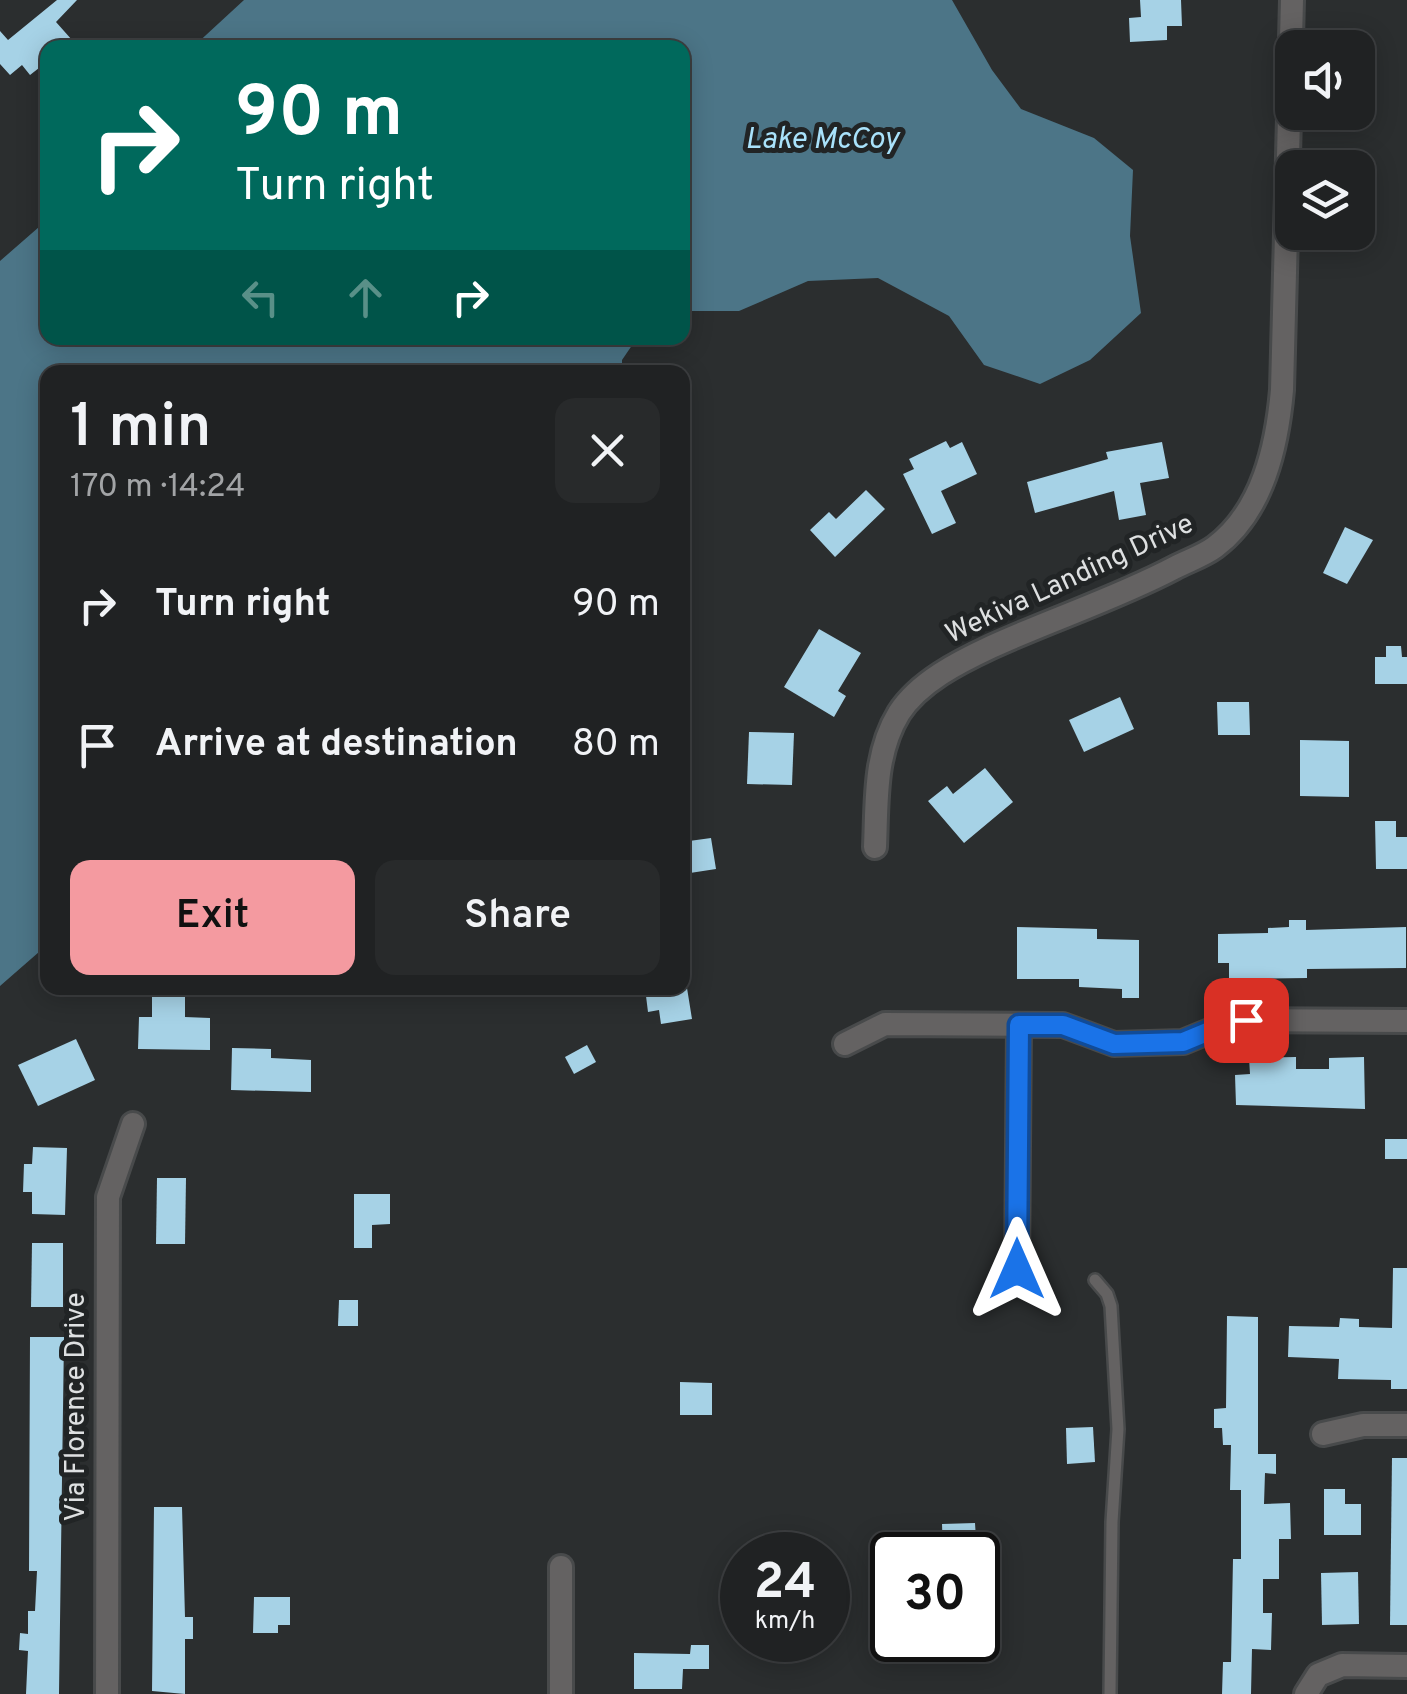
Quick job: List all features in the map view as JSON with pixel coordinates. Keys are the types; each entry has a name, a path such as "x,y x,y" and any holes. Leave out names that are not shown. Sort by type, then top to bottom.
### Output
{"street":[{"name":"Wekiva Landing Drive","path":"876,847 882,750 900,711 928,684 969,657 1146,583 1214,547 1235,527 1261,486 1276,445 1282,390 1292,0"},
{"path":"846,1044 884,1024 1063,1025 1114,1044 1183,1042 1246,1020 1407,1021"},
{"path":"998,1290 1017,1269 1019,1025"},
{"name":"Via Florence Drive","path":"107,1694 108,1196 133,1124"},
{"path":"1323,1434 1363,1425 1407,1425"},
{"path":"562,1568 562,1694"},
{"path":"1306,1694 1318,1675 1342,1665 1407,1666"}],"lane":[{"path":"1095,1280 1111,1306 1118,1388 1110,1694"}],"water":[{"name":"Lake McCoy","path":"244,0 952,0 992,70 1021,109 1094,138 1133,170 1130,236 1141,313 1090,360 1040,384 984,365 949,316 878,278 808,281 739,311 690,311 690,40 201,40"},
{"path":"40,226 40,345 632,345 622,365 40,365 40,951 0,986 0,261"}],"building":[{"path":"57,0 77,0 56,22 72,40 40,40 40,67 30,75 22,65 10,75 0,64 0,31 8,40"},
{"path":"1140,0 1181,0 1182,26 1167,26 1167,40 1130,42 1129,18 1141,17"},
{"path":"946,441 950,448 962,442 977,474 941,491 956,523 932,534 903,474 914,469 909,459"},
{"path":"1162,442 1169,478 1140,483 1146,515 1119,520 1114,491 1035,513 1027,482 1108,459 1106,452"},
{"path":"866,490 885,509 835,557 810,530 829,512 836,519"},
{"path":"1345,527 1373,540 1347,584 1323,573"},
{"path":"819,629 861,653 838,691 846,696 834,717 784,687"},
{"path":"1386,646 1401,646 1402,657 1407,657 1407,684 1375,684 1375,657 1386,657"},
{"path":"1120,697 1134,729 1084,752 1069,720"},
{"path":"1217,702 1249,702 1250,735 1218,735"},
{"path":"749,732 794,733 792,785 747,784"},
{"path":"1300,740 1349,741 1349,797 1300,796"},
{"path":"985,768 1013,802 964,843 928,801 947,786 953,794"},
{"path":"1375,821 1396,821 1396,837 1407,837 1407,869 1376,869"},
{"path":"711,838 716,869 690,873 690,841"},
{"path":"1289,920 1306,920 1306,930 1406,927 1406,968 1307,969 1307,978 1229,979 1229,963 1218,963 1218,934 1268,933 1268,928 1289,927"},
{"path":"1017,927 1097,929 1097,939 1139,940 1139,998 1122,998 1122,989 1079,987 1079,979 1017,979"},
{"path":"152,995 185,995 185,1017 210,1018 210,1050 138,1049 139,1017 152,1017"},
{"path":"646,995 688,995 692,1019 661,1024 659,1010 648,1012"},
{"path":"76,1039 95,1080 38,1106 18,1065"},
{"path":"587,1045 596,1062 574,1074 565,1057"},
{"path":"232,1048 271,1049 271,1058 311,1060 311,1092 231,1090"},
{"path":"1296,1057 1296,1069 1329,1069 1329,1058 1364,1057 1365,1109 1236,1105 1235,1075 1250,1074 1249,1058"},
{"path":"1385,1139 1407,1139 1407,1159 1385,1159"},
{"path":"33,1147 67,1148 65,1215 32,1214 32,1192 23,1192 24,1164 32,1164"},
{"path":"157,1178 186,1178 185,1244 156,1244"},
{"path":"354,1194 390,1194 390,1224 372,1225 372,1248 354,1248"},
{"path":"32,1243 63,1243 63,1307 31,1307"},
{"path":"1393,1268 1407,1268 1407,1389 1391,1389 1391,1380 1338,1379 1339,1359 1288,1357 1289,1326 1339,1327 1340,1318 1359,1319 1359,1327 1392,1328"},
{"path":"339,1300 358,1300 358,1326 338,1326"},
{"path":"1227,1316 1258,1317 1258,1454 1276,1454 1276,1474 1265,1473 1264,1504 1290,1503 1291,1539 1279,1539 1279,1579 1263,1579 1263,1613 1272,1613 1271,1650 1252,1649 1251,1694 1222,1694 1223,1662 1231,1662 1233,1559 1241,1559 1241,1490 1230,1490 1231,1445 1223,1445 1222,1428 1214,1428 1214,1409 1226,1408"},
{"path":"30,1337 64,1337 59,1694 26,1694 28,1651 19,1650 20,1633 28,1634 28,1611 35,1611 37,1571 29,1571"},
{"path":"680,1382 712,1383 712,1415 680,1415"},
{"path":"1093,1427 1095,1462 1067,1464 1066,1428"},
{"path":"1392,1458 1407,1458 1407,1625 1390,1625"},
{"path":"1324,1489 1345,1489 1345,1504 1361,1504 1361,1535 1324,1535"},
{"path":"154,1507 182,1507 185,1617 193,1617 193,1639 185,1639 185,1694 152,1691"},
{"path":"975,1523 976,1532 942,1532 942,1524"},
{"path":"1358,1572 1359,1624 1322,1625 1321,1573"},
{"path":"254,1597 290,1597 290,1625 278,1625 278,1633 253,1633"},
{"path":"691,1645 709,1645 709,1669 683,1669 682,1689 634,1689 634,1653 690,1654"}],"route":[{"path":"1017,1269 1019,1025 1063,1025 1114,1044 1183,1042 1246,1020"}]}
